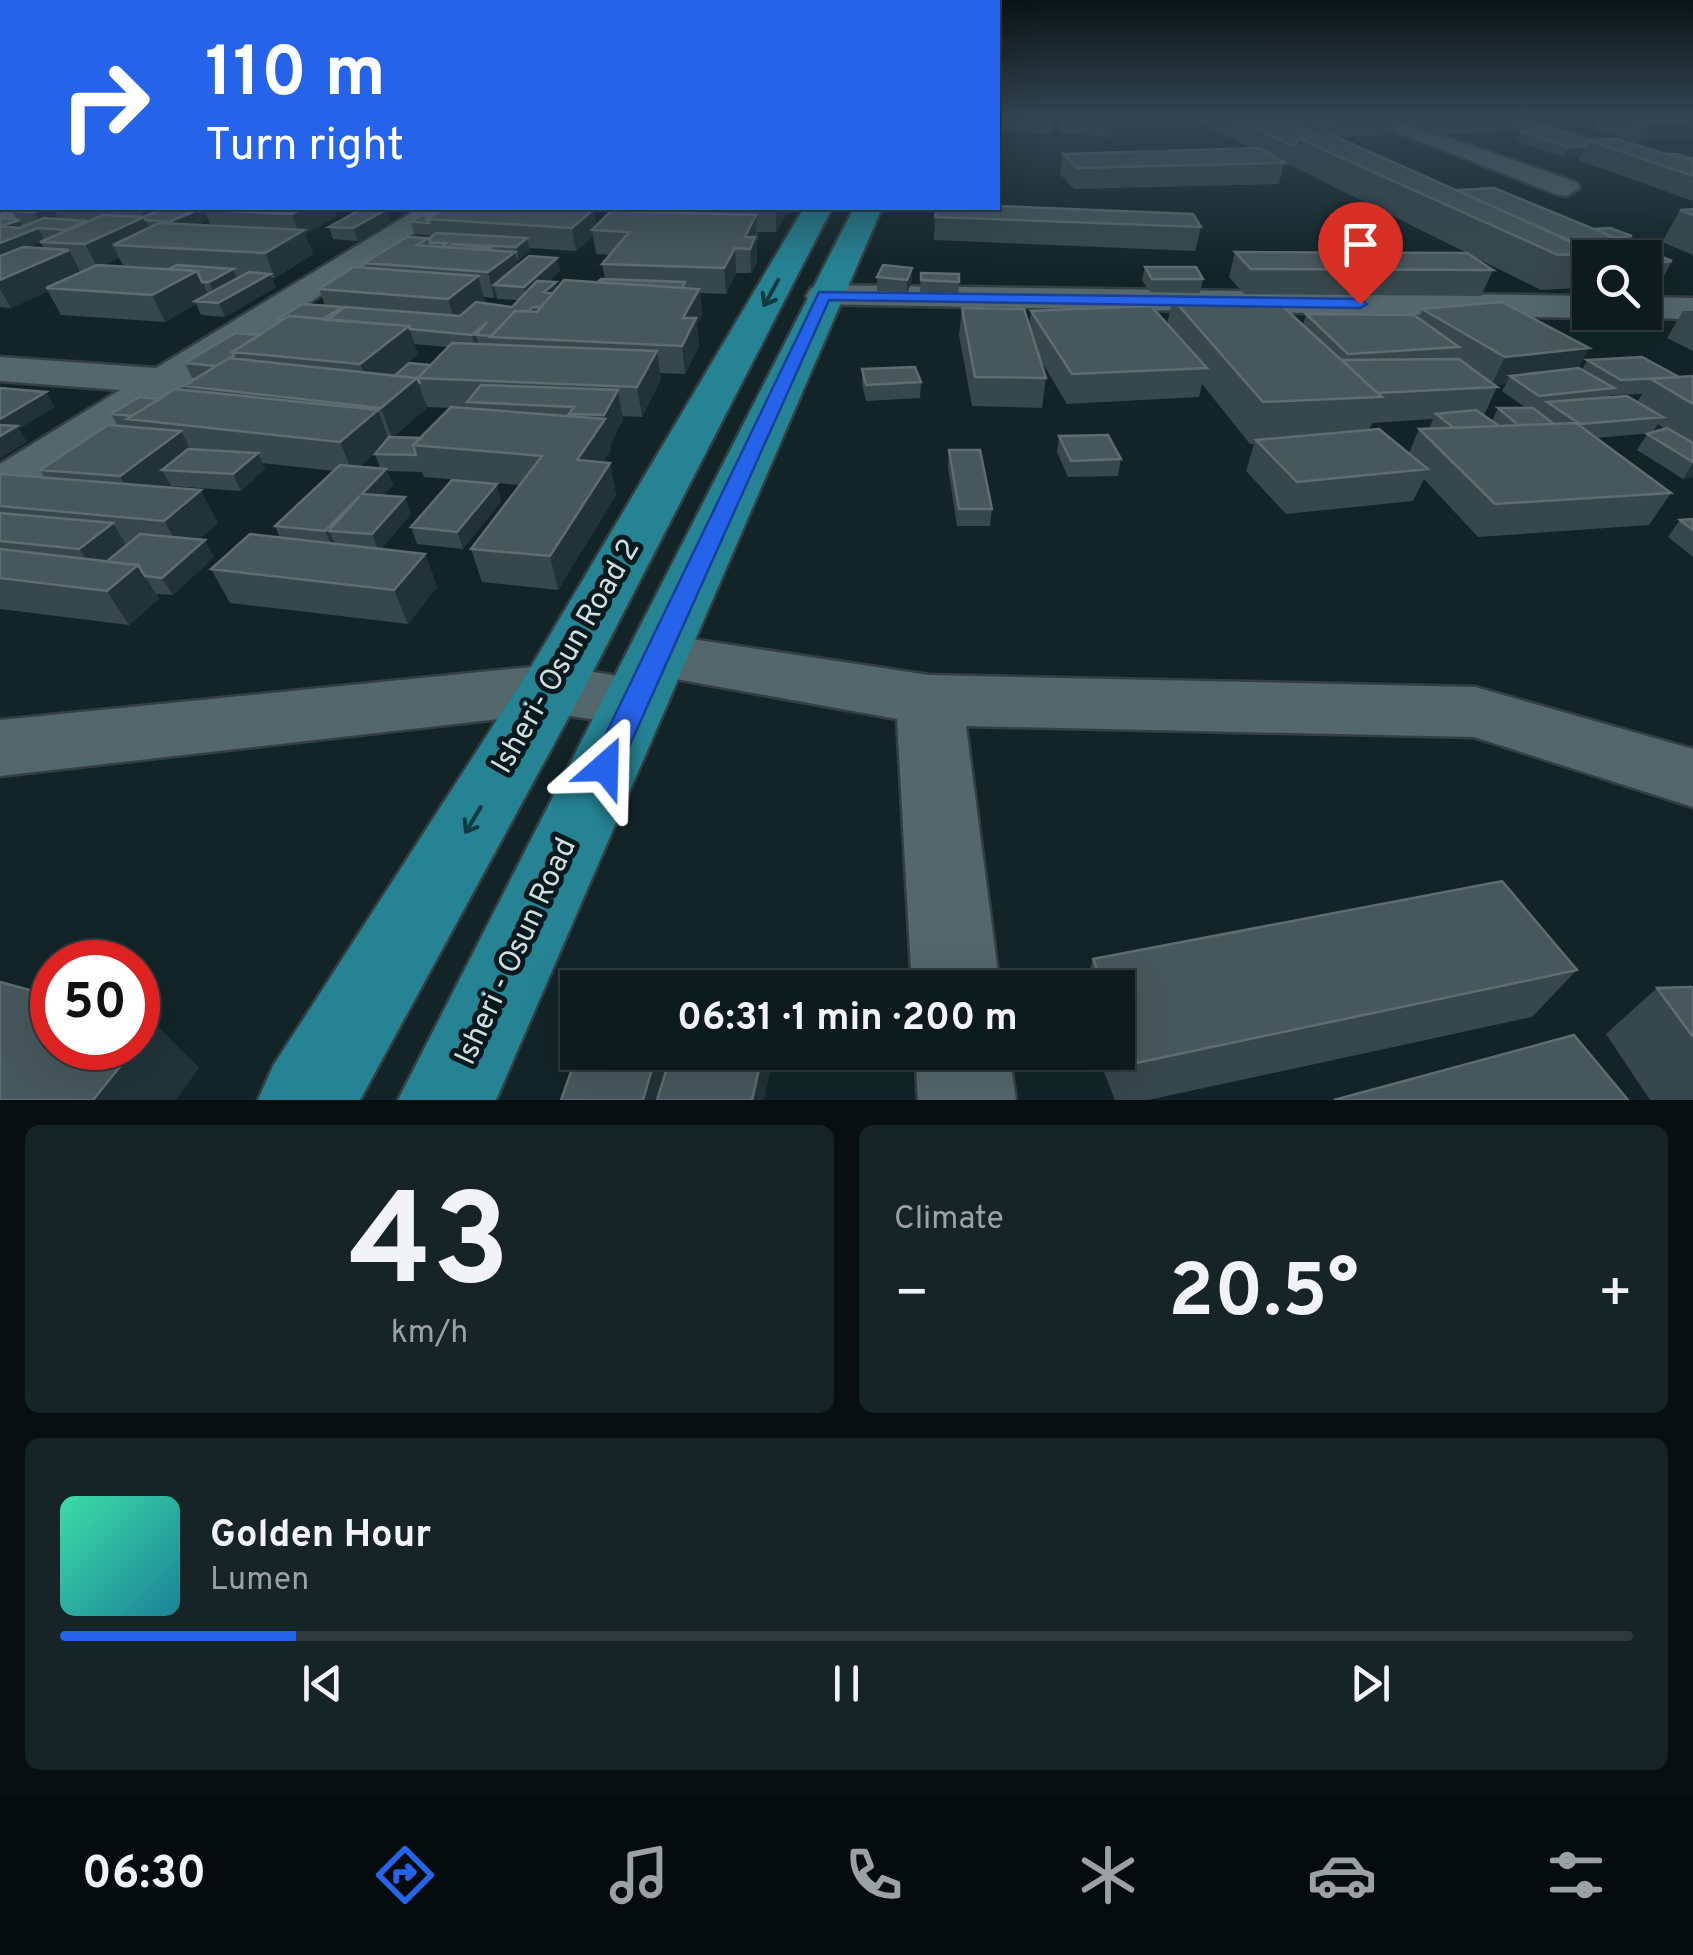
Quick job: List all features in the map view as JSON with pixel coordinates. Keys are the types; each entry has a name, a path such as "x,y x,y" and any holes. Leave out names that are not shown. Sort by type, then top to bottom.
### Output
{"main road":[{"name":"Isheri- Osun Road 2","path":"307,1100 551,689 817,210"},
{"name":"Isheri - Osun Road","path":"447,1100 867,210"}],"street":[{"path":"1512,168 1566,188"},
{"path":"1655,168 1693,181"},
{"path":"0,222 34,210"},
{"path":"0,484 435,210"},
{"path":"824,296 1572,307"},
{"path":"1662,308 1693,309"},
{"path":"0,369 163,381"},
{"path":"0,748 648,678 929,700 1475,712 1693,778"},
{"path":"929,700 954,970"},
{"path":"964,1070 967,1100"}],"building":[{"path":"1365,168 1407,168 1572,241 1572,254 1558,255"},
{"path":"1671,168 1693,168 1693,176"},
{"path":"1494,188 1621,240 1572,242 1457,190"},
{"path":"1000,206 1193,214 1201,227 935,217 937,210 1000,210"},
{"path":"160,210 197,210 169,222 143,217"},
{"path":"204,210 300,210 292,214"},
{"path":"359,210 385,210 353,228 329,227"},
{"path":"442,210 593,210 572,228 427,219"},
{"path":"611,211 756,215 745,237 755,237 750,249 735,248 724,268 602,264 629,232 592,230"},
{"path":"103,215 144,217 85,244 40,242"},
{"path":"421,215 432,216 427,219 429,223 411,222"},
{"path":"0,218 20,220 1,226 19,228 44,218 87,221 66,230 38,228 0,243"},
{"path":"159,223 304,230 265,253 113,245"},
{"path":"1610,228 1632,236 1615,238 1594,229"},
{"path":"436,233 527,238 516,247 451,244 489,250 441,247 446,243 430,243"},
{"path":"407,237 428,238 417,245 515,252 488,272 364,263"},
{"path":"23,247 69,250 0,280 0,256"},
{"path":"1235,252 1467,253 1493,270 1251,269"},
{"path":"529,256 557,258 524,287 494,285"},
{"path":"97,265 197,271 152,295 46,288"},
{"path":"177,265 233,269 202,282 197,271 169,269"},
{"path":"883,265 912,268 907,280 877,277"},
{"path":"354,267 478,276 448,299 319,289"},
{"path":"1145,267 1196,267 1203,279 1152,279"},
{"path":"249,272 270,274 218,303 195,301"},
{"path":"921,273 959,274 959,282 921,280"},
{"path":"564,280 699,289 683,318 696,318 682,346 490,337 515,311 537,312"},
{"path":"537,281 556,282 544,292 553,293 541,307 515,311 492,336 476,335 487,322 472,335 327,320 345,307 460,316 476,302 512,307"},
{"path":"598,282 685,282 682,288"},
{"path":"1271,296 1382,397 1263,402 1173,299"},
{"path":"1502,302 1589,348 1505,357 1422,309"},
{"path":"302,304 342,307 323,319 289,316 277,320"},
{"path":"1151,306 1207,368 1072,374 1031,311"},
{"path":"962,308 1024,309 1046,378 975,377"},
{"path":"1306,314 1414,315 1459,347 1348,354"},
{"path":"289,316 409,326 360,364 232,352"},
{"path":"235,333 260,335 216,366 185,363"},
{"path":"452,343 657,351 637,387 418,378"},
{"path":"1642,357 1679,377 1621,380 1587,360"},
{"path":"229,358 417,378 381,408 184,386"},
{"path":"1459,359 1497,387 1377,393 1342,360"},
{"path":"409,363 430,365 418,378 420,384 417,378 394,376"},
{"path":"915,367 921,382 866,385 862,369"},
{"path":"1579,368 1614,388 1539,396 1510,376"},
{"path":"1693,376 1693,404 1651,379"},
{"path":"481,385 618,390 604,415 569,414 574,407 467,402"},
{"path":"0,388 46,392 0,419"},
{"path":"175,389 378,410 340,442 127,419"},
{"path":"1627,396 1663,417 1580,424 1547,402"},
{"path":"139,397 160,399 131,416 111,414"},
{"path":"451,407 605,419 577,460 610,463 550,556 471,549 542,456 413,445"},
{"path":"1498,408 1533,408 1554,424 1518,425"},
{"path":"1476,410 1499,426 1454,428 1436,414"},
{"path":"1576,423 1671,493 1495,504 1419,429"},
{"path":"0,425 17,426 0,436"},
{"path":"108,425 181,431 120,476 40,470"},
{"path":"1667,428 1693,443 1693,462 1647,434"},
{"path":"1379,429 1428,469 1297,482 1256,440"},
{"path":"1108,435 1121,459 1071,461 1059,436"},
{"path":"389,437 421,438 413,445 416,455 375,454"},
{"path":"188,449 258,453 233,474 162,470"},
{"path":"949,450 980,450 992,509 959,509"},
{"path":"340,465 386,469 362,494 405,497 372,534 329,531 360,496 325,531 275,526"},
{"path":"0,474 201,490 164,521 0,506"},
{"path":"452,480 497,484 457,532 411,527"},
{"path":"0,513 113,523 79,549 0,541"},
{"path":"1693,519 1693,530 1680,520"},
{"path":"140,534 205,540 162,578 145,576 138,565 106,562"},
{"path":"250,534 425,554 394,590 211,569"},
{"path":"0,549 138,565 107,591 0,578"},
{"path":"1502,881 1577,970 1136,1063 1135,970 1098,970 1093,959"},
{"path":"0,982 30,990 30,1070 117,1070 93,1100 0,1100"},
{"path":"1693,987 1693,1037 1657,988"},
{"path":"1574,1035 1628,1100 1334,1100"},
{"path":"572,1070 652,1070 643,1100 561,1100"},
{"path":"666,1070 759,1070 752,1100 657,1100"}],"route":[{"path":"605,767 824,296 1360,304"}]}
